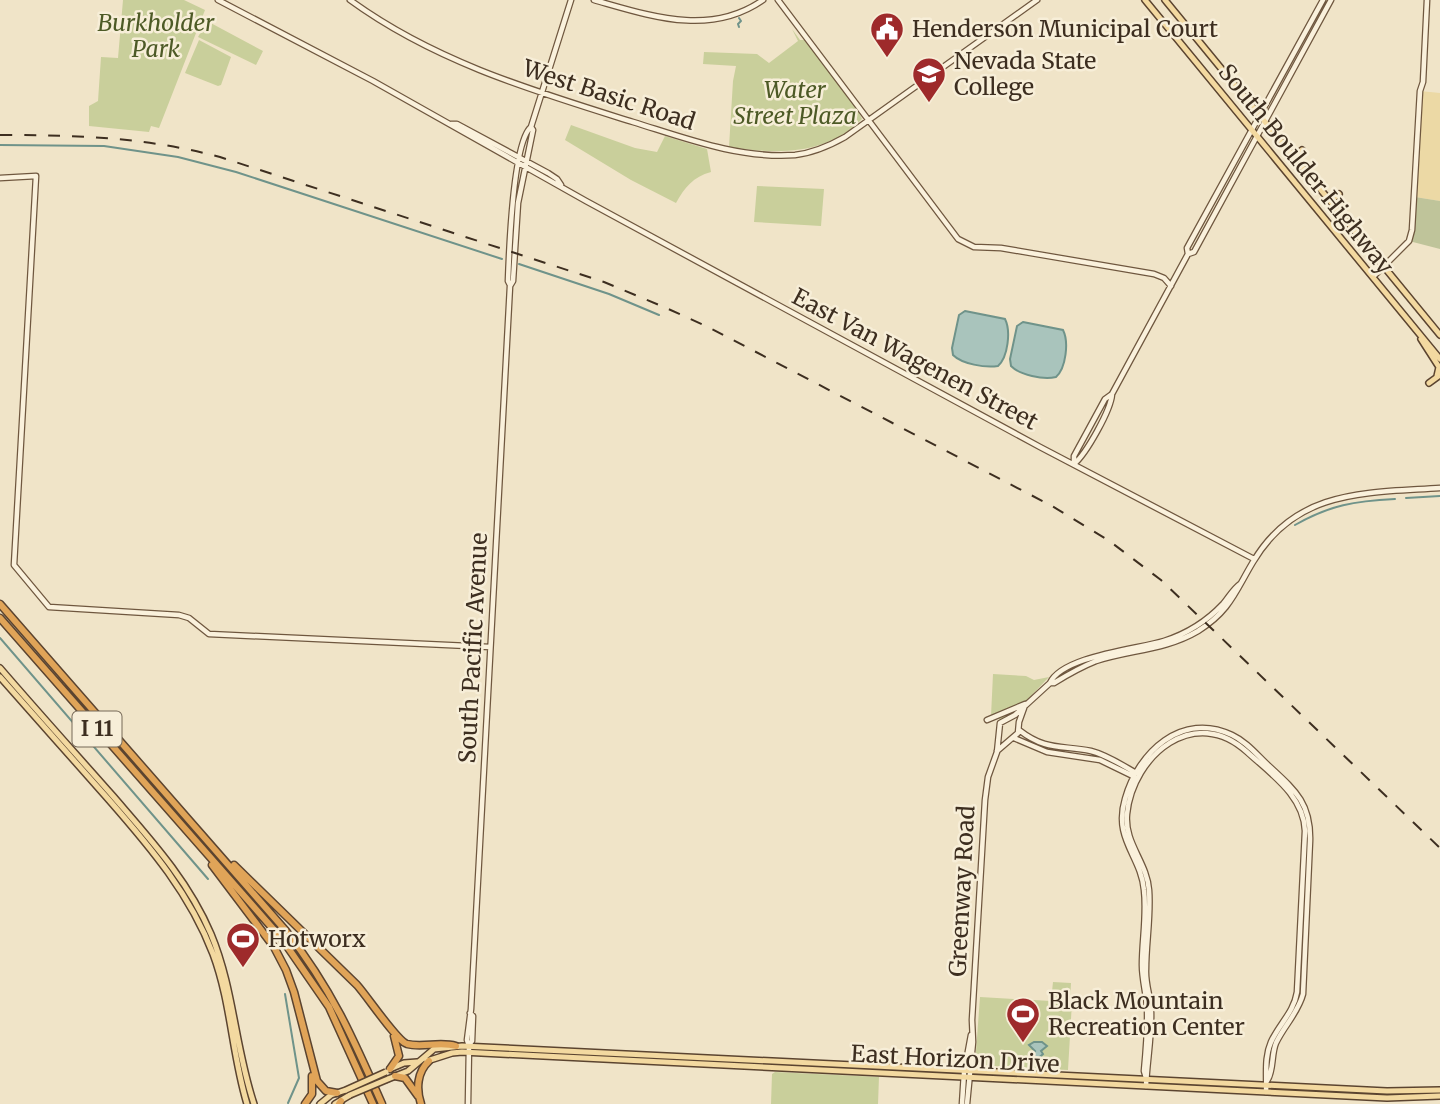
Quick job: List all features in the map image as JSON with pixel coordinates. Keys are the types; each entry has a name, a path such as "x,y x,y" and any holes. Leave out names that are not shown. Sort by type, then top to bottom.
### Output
{"highway":[{"name":"I 11","path":"0,604 309,959 344,1018 382,1104"},
{"name":"I 11","path":"0,618 267,920 306,970 338,1024 373,1104"},
{"path":"193,824 357,985 400,1040 408,1044 446,1043 457,1046"},
{"path":"195,841 274,947 295,992 312,1067 320,1087 337,1093"},
{"path":"388,1070 397,1062 399,1053 391,1030"},
{"path":"420,1101 420,1073 429,1061"},
{"path":"305,1104 313,1091 312,1067"},
{"path":"391,1077 405,1078 420,1101"}],"main road":[{"name":"South Boulder Highway","path":"1145,0 1440,359"},
{"name":"South Boulder Highway","path":"1165,0 1440,335"},
{"path":"1294,157 1302,149"},
{"path":"1330,201 1339,194"},
{"path":"1419,334 1423,345 1440,367 1439,375 1429,383"},
{"path":"0,668 155,845 206,924 217,950 247,1104"},
{"path":"0,677 185,890 226,990"},
{"path":"30,701 33,716"},
{"path":"130,824 134,824 155,845"},
{"path":"206,937 210,938 217,950"},
{"path":"235,1041 254,1104"},
{"path":"320,1104 337,1093 348,1093 405,1073 435,1049 457,1046 469,1049"},
{"path":"338,1103 348,1093 404,1063 429,1061 469,1049"},
{"name":"East Horizon Drive","path":"469,1049 768,1060 966,1073"},
{"name":"East Horizon Drive","path":"469,1049 912,1074 920,1071 1146,1082 1440,1090"},
{"path":"728,1065 740,1062 763,1063 768,1060"},
{"path":"828,1070 839,1067 865,1068 868,1065"},
{"name":"East Horizon Drive","path":"1267,1086 1341,1095 1393,1098 1440,1096"},
{"path":"1341,1095 1348,1092 1365,1093 1370,1090"}],"street":[{"name":"East Van Wagenen Street","path":"218,0 451,124 457,124 557,179 596,207 1254,559"},
{"name":"West Basic Road","path":"350,0 390,26 454,60 492,76 713,146 759,154 795,155 818,150 845,137 1037,0"},
{"name":"South Pacific Avenue","path":"468,1104 469,1049 473,1016 470,1013 510,286 513,281 522,162 572,0"},
{"path":"594,0 668,19 698,22 730,17 763,0"},
{"path":"778,0 947,227 963,243 974,247 1001,248 1154,274 1164,278 1171,286"},
{"path":"1074,464 1080,459 1098,428 1111,402 1112,394 1188,254 1187,248 1254,134 1265,121 1331,0"},
{"path":"1373,277 1409,241 1412,230 1427,0"},
{"path":"1254,134 1260,116 1322,3 1326,8"},
{"path":"1301,40 1307,44"},
{"path":"0,178 36,176 14,563 18,572 49,607 180,615 189,618 209,634 490,647"},
{"path":"1137,776 1100,760 1046,752 1004,738 999,733 1000,723 1027,705 1060,673 1087,659 1157,643 1187,631 1216,610 1240,584 1254,559 1280,528 1301,512 1321,502 1353,494 1440,488"},
{"path":"987,720 1027,705"},
{"path":"1012,739 1027,705"},
{"path":"1009,718 1015,720 1027,737 1043,745 1100,754 1137,776"},
{"name":"Greenway Road","path":"965,1104 966,1073 973,1041 971,1034 985,800 999,733"},
{"path":"1146,1082 1152,1011 1146,972 1149,891 1146,875 1130,842 1127,820 1137,776 1155,753 1169,742 1195,734 1214,735 1232,741 1245,750 1289,792 1302,811 1306,831 1297,992 1293,1008 1271,1043 1266,1059 1267,1086"},
{"name":"Greenway Road","path":"997,752 1012,739"}],"green space":[{"name":"Burkholder Park","path":"123,0 184,0 205,10 159,128 151,126 149,132 89,126 89,106 98,101 101,57 118,58"},
{"path":"207,21 263,51 256,65 198,37"},
{"name":"Water Street Plaza","path":"792,29 800,40 805,40 830,67 862,119 833,140 800,150 765,151 729,147 736,66 703,64 704,52 757,54 769,63 798,41"},
{"path":"199,40 231,57 221,85 185,73"},
{"path":"571,125 635,148 657,152 665,136 707,149 711,172 690,183 676,203 631,180 565,140"},
{"path":"757,186 824,189 821,226 754,222"},
{"path":"1415,197 1440,201 1440,249 1409,241"},
{"path":"993,674 1026,676 1034,680 1049,677 1006,722 991,716"},
{"name":"Black Mountain Recreation Center","path":"1053,982 1071,983 1068,1070 975,1065 980,997 1051,1001"},
{"path":"772,1074 879,1077 878,1104 771,1104"}],"sand":[{"path":"1420,91 1440,93 1440,201 1415,197"}],"water":[{"path":"965,311 1005,319 1008,330 1007,344 1004,357 998,366 974,365 953,355 959,315"},
{"path":"1023,322 1063,330 1066,355 1056,377 1032,376 1011,366 1017,326"},
{"path":"1042,1042 1047,1046 1034,1062 1029,1058 1035,1051 1029,1045"}],"waterway":[{"path":"739,18 739,27"},
{"path":"799,119 811,114"},
{"path":"852,122 854,115"},
{"path":"0,145 104,146 178,157 236,172 502,259"},
{"path":"519,264 609,294 659,315"},
{"path":"1406,498 1440,496"},
{"path":"1295,525 1343,505 1395,499"},
{"path":"0,638 208,879"},
{"path":"285,994 299,1078 288,1103"}],"railway":[{"path":"0,135 111,138 165,145 220,157 604,282 708,327 1052,506 1108,540 1161,580 1440,848"}],"place":[{"name":"Henderson Municipal Court","path":"887,59"},
{"name":"Nevada State College","path":"929,104"},
{"name":"Hotworx","path":"243,969"},
{"name":"Black Mountain Recreation Center","path":"1023,1044"}]}
